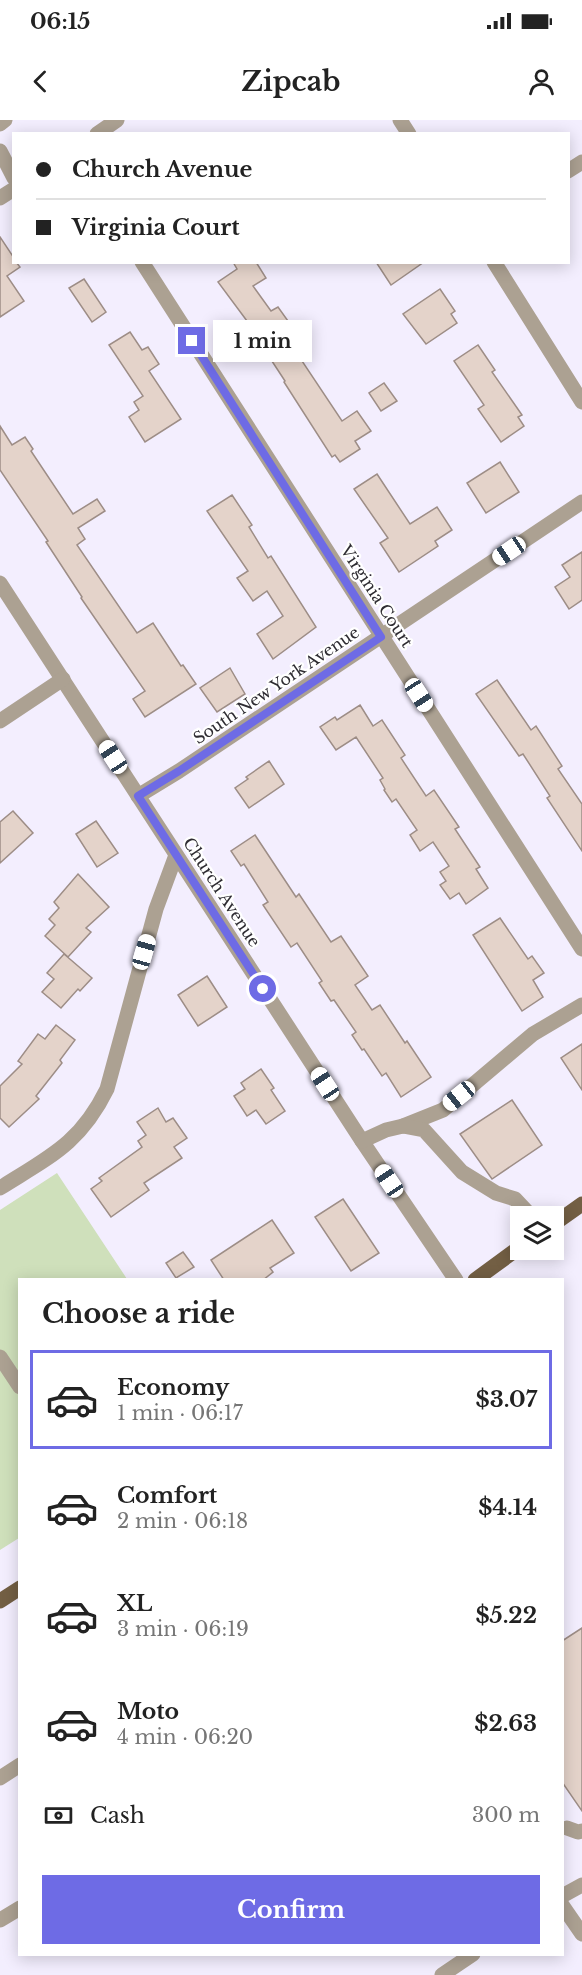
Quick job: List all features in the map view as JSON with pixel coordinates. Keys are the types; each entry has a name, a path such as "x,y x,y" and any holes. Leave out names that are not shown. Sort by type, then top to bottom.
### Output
{"main road":[{"path":"564,1217 582,1204"},
{"path":"478,1278 510,1254"},
{"path":"0,1601 18,1589"}],"street":[{"path":"0,124 5,120"},
{"path":"100,132 117,120"},
{"path":"0,151 12,174"},
{"name":"Virginia Court","path":"143,264 582,949"},
{"path":"495,264 582,402"},
{"name":"South New York Avenue","path":"138,796 582,502"},
{"name":"Church Avenue","path":"0,583 362,1141 455,1278"},
{"path":"0,721 63,679"},
{"path":"0,1188 63,1148 85,1127 97,1109 107,1089 156,909 176,855"},
{"path":"362,1141 443,1110 533,1034 582,1005"},
{"path":"403,1126 424,1130 462,1172 496,1193 515,1198 522,1206"},
{"path":"0,1357 18,1384"},
{"path":"0,1778 18,1770"},
{"path":"564,1895 582,1885"},
{"path":"564,1908 582,1934"},
{"path":"0,1920 18,1909"},
{"path":"442,1975 470,1956"}],"green space":[{"path":"57,1173 126,1278 18,1278 18,1539 0,1550 0,1210"}],"building":[{"path":"0,237 12,255 12,264 18,264 20,267 7,276 24,301 0,317"},
{"path":"234,264 257,264 266,278 253,286 271,311 278,307 293,328 284,334 342,421 357,411 371,431 355,441 360,449 340,462 335,455 332,457 250,325 218,282 237,269"},
{"path":"377,264 421,264 391,285"},
{"path":"84,279 106,312 92,322 69,288"},
{"path":"440,289 455,311 451,314 457,323 426,344 403,314"},
{"path":"130,332 142,350 148,347 159,364 149,371 181,419 145,442 129,417 139,410 134,402 143,396 109,345"},
{"path":"478,345 495,370 492,372 522,415 518,417 524,426 501,442 478,409 484,405 454,361"},
{"path":"384,383 397,401 381,411 369,393"},
{"path":"0,426 12,445 25,437 33,449 31,451 73,514 97,499 105,511 78,528 85,539 77,545 137,633 153,623 181,666 183,665 196,684 145,717 133,699 145,691 81,598 46,542 48,541 0,470"},
{"path":"500,462 519,492 486,513 467,483"},
{"path":"377,474 410,524 437,507 452,530 435,541 438,546 399,572 380,543 388,538 354,489"},
{"path":"232,495 252,525 249,527 268,558 271,556 316,627 273,659 257,634 283,616 267,591 253,601 237,578 248,571 207,511"},
{"path":"582,552 582,600 569,609 555,587 570,577 562,565"},
{"path":"230,668 245,694 217,712 200,688"},
{"path":"497,680 531,730 536,726 562,766 558,769 582,804 582,851 547,798 550,796 523,754 519,756 476,694"},
{"path":"360,705 373,726 382,720 405,755 401,758 426,796 434,790 459,827 455,829 480,867 476,869 488,888 466,904 459,893 450,899 440,885 446,881 440,872 449,866 433,842 420,851 410,835 417,830 396,799 392,802 384,790 380,780 383,778 356,737 336,750 320,727 335,717 337,720"},
{"path":"269,761 284,784 249,808 235,788"},
{"path":"13,811 33,833 0,863 0,822"},
{"path":"96,821 118,853 97,867 76,834"},
{"path":"255,835 296,897 299,894 331,942 341,936 368,976 355,985 372,1010 380,1005 431,1077 401,1097 386,1073 382,1076 364,1049 362,1050 352,1035 356,1032 319,983 322,981 297,943 291,947 263,905 268,902 244,864 241,866 231,851"},
{"path":"78,874 109,907 86,928 91,932 68,957 45,936 55,925 49,919 59,908 54,902"},
{"path":"500,918 528,959 532,956 544,973 533,980 543,997 522,1011 473,935"},
{"path":"64,954 92,978 80,991 78,989 61,1008 42,992 54,979 47,973"},
{"path":"207,976 227,1007 198,1026 178,995"},
{"path":"56,1025 75,1040 60,1060 62,1063 36,1096 39,1099 9,1127 0,1118 0,1086 22,1064 18,1061 38,1034 45,1039"},
{"path":"582,1044 582,1090 561,1058"},
{"path":"261,1069 274,1088 271,1090 285,1111 266,1124 256,1110 247,1116 234,1096 245,1089 241,1083"},
{"path":"512,1100 542,1145 492,1179 460,1134"},
{"path":"158,1108 166,1122 173,1118 187,1138 174,1147 182,1158 144,1183 149,1190 111,1217 91,1189 102,1181 99,1178 142,1147 138,1141 146,1135 137,1122"},
{"path":"343,1199 379,1253 351,1271 315,1217"},
{"path":"272,1220 294,1253 270,1268 273,1272 266,1278 223,1278 211,1260"},
{"path":"183,1252 194,1267 176,1278 166,1263"},
{"path":"582,1628 582,1811 564,1785 564,1640"}],"route":[{"path":"192,341 381,637 138,796 263,989"}]}
